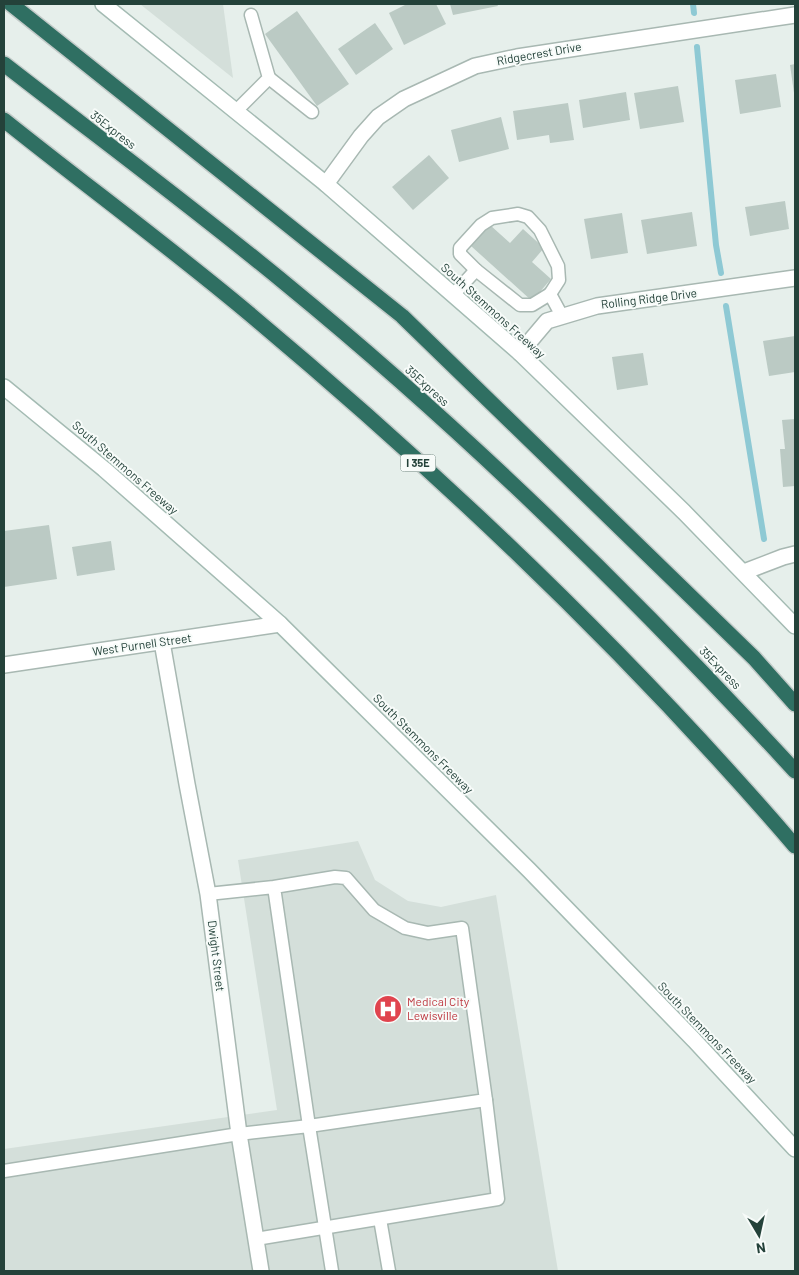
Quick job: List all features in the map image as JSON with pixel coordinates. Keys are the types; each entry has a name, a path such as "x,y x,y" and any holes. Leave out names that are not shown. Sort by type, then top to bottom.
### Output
{"highway":[{"path":"11,4 402,316 754,658 795,704"},
{"name":"35Express","path":"4,64 286,284 396,378 505,477 609,578 713,682 795,771"},
{"name":"I 35E","path":"4,120 245,310 360,410 469,510 578,613 682,721 795,846"}],"main road":[{"name":"South Stemmons Freeway","path":"103,4 326,184 520,353 684,512 795,626"},
{"name":"Ridgecrest Drive","path":"326,184 378,116 404,99 475,66 517,57 795,15"},
{"name":"Rolling Ridge Drive","path":"520,353 547,321 597,306 795,278"},
{"name":"South Stemmons Freeway","path":"4,387 104,468 280,624 529,870 694,1040 795,1148"},
{"path":"744,572 782,556 795,554"},
{"name":"West Purnell Street","path":"4,665 280,624"},
{"name":"Dwight Street","path":"162,642 208,894 239,1134 260,1271"}],"lane":[{"path":"251,15 269,78 312,112"},
{"path":"236,111 269,78"},
{"path":"518,214 528,217 540,230 558,266 559,280 550,294 532,305 520,305 476,270 460,254 460,248 481,225 492,218 518,214"},
{"path":"453,295 476,270"},
{"path":"550,294 562,316"},
{"path":"208,894 274,887 335,877 346,878 374,910 405,928 428,933 462,928 486,1100 498,1199 256,1239"},
{"path":"274,887 332,1271"},
{"path":"4,1172 239,1134 309,1126 486,1100"},
{"path":"380,1219 389,1271"}],"shaded area":[{"path":"140,4 223,4 233,78"},
{"name":"Medical City Lewisville","path":"358,841 375,880 408,901 441,907 496,895 558,1271 4,1271 4,1149 277,1110 238,860"}],"building":[{"path":"407,4 436,4 446,24 404,45 389,13"},
{"path":"450,4 497,4 498,6 453,15"},
{"path":"297,11 349,84 317,106 265,34"},
{"path":"375,23 393,49 356,75 338,49"},
{"path":"795,64 795,93 794,93 790,65"},
{"path":"776,74 781,107 740,114 735,80"},
{"path":"678,86 684,122 640,129 634,93"},
{"path":"626,92 630,120 583,128 579,100"},
{"path":"568,103 574,140 550,143 549,135 517,140 513,111"},
{"path":"501,117 509,149 459,162 451,130"},
{"path":"429,155 449,178 413,210 392,187"},
{"path":"785,201 789,229 750,236 745,207"},
{"path":"692,212 697,246 647,254 641,220"},
{"path":"622,213 628,253 591,259 584,219"},
{"path":"490,225 510,243 523,229 544,248 532,262 551,279 532,301 471,246"},
{"path":"795,336 795,372 769,376 763,341"},
{"path":"643,353 648,385 617,390 612,357"},
{"path":"795,419 795,486 783,487 780,449 785,449 782,420"},
{"path":"49,525 57,579 4,587 4,531"},
{"path":"111,541 115,570 77,576 72,547"}],"waterway":[{"path":"693,4 694,13"},
{"path":"697,47 716,245 721,273"},
{"path":"726,306 764,539"}],"place":[{"name":"Medical City Lewisville","path":"388,1009"}]}
